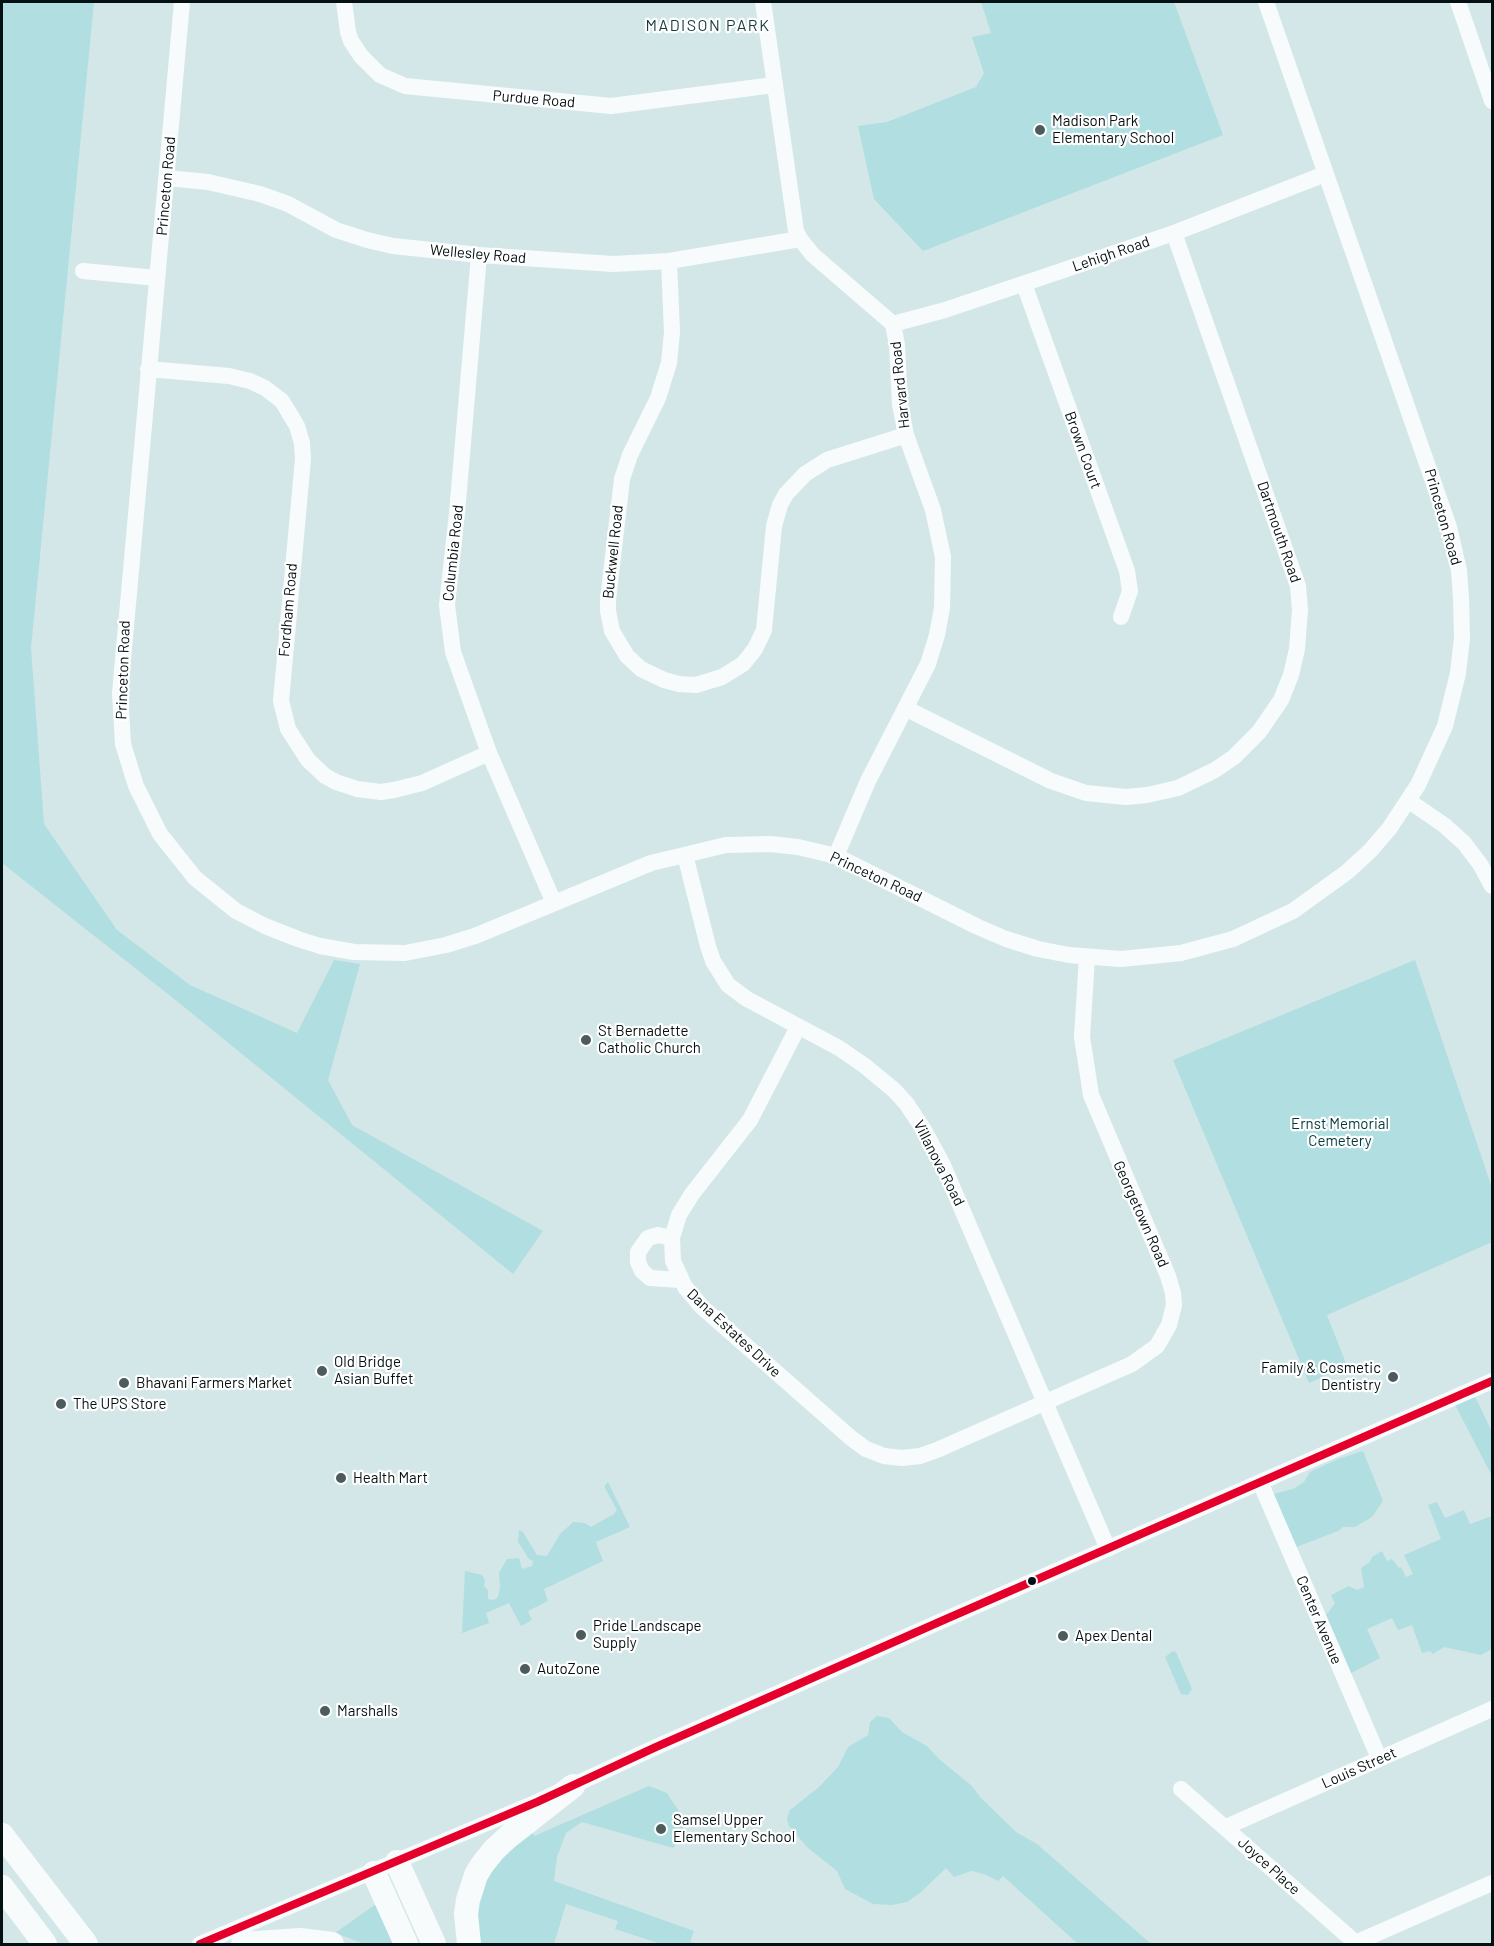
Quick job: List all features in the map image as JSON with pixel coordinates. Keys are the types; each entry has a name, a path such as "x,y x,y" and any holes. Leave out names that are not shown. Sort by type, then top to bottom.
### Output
{"highway":[{"path":"469,1944 466,1914 468,1900 482,1865 508,1837 573,1786"},
{"path":"2,1835 86,1944"},
{"path":"397,1862 434,1944"},
{"path":"374,1873 406,1944"},
{"path":"2,1887 41,1940"},
{"path":"243,1944 300,1940 332,1944"}],"street":[{"name":"Princeton Road","path":"182,2 120,693 123,744 131,772 153,822 168,845 195,878 243,915 292,937 343,951 415,952 475,936 643,866 726,845 758,843 791,846 836,856 992,933 1038,949 1087,957 1121,959 1181,953 1233,939 1280,918 1308,902 1358,862 1389,829 1426,769 1440,740 1458,673 1462,638 1459,570 1455,548 1442,504 1266,2"},
{"name":"Purdue Road","path":"344,2 348,32 361,56 380,75 405,86 611,106 774,85"},
{"name":"Harvard Road","path":"763,2 794,222 800,239 822,264 893,324 897,345 900,404 906,435 936,522 943,557 944,581 941,615 928,664 907,709 868,781 836,856"},
{"path":"1458,2 1492,101"},
{"name":"Lehigh Road","path":"893,324 918,319 1174,233 1325,174"},
{"name":"Wellesley Road","path":"168,178 208,182 260,194 288,204 346,235 393,246 479,255 589,264 669,261 800,239"},
{"name":"Dartmouth Road","path":"907,709 1051,781 1086,793 1126,797 1178,788 1215,770 1234,757 1259,732 1281,700 1291,675 1297,650 1300,610 1298,586 1174,233"},
{"name":"Columbia Road","path":"479,255 447,605 453,652 489,753 554,903"},
{"name":"Buckwell Road","path":"669,261 672,332 669,363 658,398 630,454 622,479 608,600 612,631 627,656 641,669 664,680 696,685 722,677 743,664 755,649 764,630 774,526 786,494 805,474 827,460 906,435"},
{"path":"83,271 157,278"},
{"name":"Brown Court","path":"1024,284 1127,571 1130,591 1121,617"},
{"name":"Fordham Road","path":"148,369 229,376 250,381 265,388 282,401 297,426 302,443 303,459 281,701 288,729 308,760 325,776 336,782 357,789 381,792 416,785 489,753"},
{"path":"1408,801 1460,839 1480,864 1492,886"},
{"name":"Villanova Road","path":"685,855 708,946 721,975 736,992 839,1048 880,1077 906,1103 924,1130 942,1163 1108,1549"},
{"name":"Georgetown Road","path":"1045,1402 1124,1368 1148,1354 1164,1336 1174,1305 1168,1276 1091,1095 1082,1037 1087,957"},
{"name":"Dana Estates Drive","path":"798,1026 750,1120 679,1215 672,1238 673,1261 692,1297 851,1438 866,1449 884,1456 902,1458 929,1453 1045,1402"},
{"path":"672,1238 658,1235 648,1238 638,1252 638,1262 642,1271 650,1278 681,1280"},
{"path":"200,1944 374,1873 1492,1381"},
{"name":"Center Avenue","path":"1260,1482 1379,1758"},
{"name":"Louis Street","path":"1226,1827 1492,1709"},
{"name":"Joyce Place","path":"1181,1789 1356,1944"},
{"path":"1356,1944 1492,1883"}],"green space":[{"path":"2,2 94,2 31,648 44,824 117,930 190,985 297,1033 334,960 360,964 328,1080 352,1125 543,1231 513,1274 178,1002 2,863"},
{"name":"Madison Park Elementary School","path":"981,2 1174,2 1223,135 923,251 874,199 858,126 887,122 976,87 984,73 972,37 991,33"},
{"name":"Ernst Memorial Cemetery","path":"1415,960 1492,1188 1492,1242 1327,1315 1347,1366 1309,1383 1173,1060"},
{"path":"1472,1390 1492,1432 1492,1476 1452,1399"},
{"path":"1363,1451 1383,1501 1372,1517 1355,1527 1343,1527 1289,1550 1266,1496 1293,1489 1304,1482 1310,1472"},
{"path":"608,1482 630,1527 596,1542 603,1561 544,1589 548,1601 528,1611 532,1620 521,1626 509,1603 486,1613 489,1623 462,1633 465,1571 482,1575 485,1580 484,1586 488,1590 488,1599 494,1600 498,1597 500,1588 499,1573 507,1559 519,1558 522,1569 532,1566 533,1561 529,1559 518,1542 519,1530 523,1532 537,1555 547,1556 560,1534 573,1522 585,1523 591,1527 614,1514 617,1510 605,1488"},
{"path":"1437,1502 1445,1518 1464,1510 1470,1524 1492,1516 1492,1649 1481,1655 1444,1647 1433,1654 1430,1651 1422,1653 1412,1625 1398,1630 1392,1618 1367,1629 1380,1658 1344,1677 1318,1618 1328,1613 1335,1603 1331,1595 1349,1586 1357,1590 1364,1587 1361,1568 1382,1551 1387,1561 1392,1559 1399,1568 1401,1567 1406,1577 1413,1574 1404,1555 1441,1539 1428,1505"},
{"path":"1173,1651 1176,1652 1192,1689 1188,1695 1181,1694 1165,1657"},
{"path":"877,1716 889,1718 902,1732 927,1746 972,1786 980,1797 1016,1832 1037,1844 1151,1944 1078,1944 1003,1876 998,1881 971,1871 954,1877 946,1868 907,1902 892,1905 873,1904 845,1889 837,1871 808,1848 789,1826 787,1819 790,1810 819,1787 838,1767 848,1747 868,1735 870,1722"},
{"path":"649,1786 667,1793 680,1813 684,1836 673,1848 582,1822 566,1833 557,1857 554,1881 694,1931 690,1942 697,1944 661,1944 615,1929 618,1921 566,1904 554,1944 469,1944 468,1900 527,1821 534,1836"},
{"path":"376,1904 396,1944 365,1944 335,1933"}],"transit line":[{"path":"200,1944 537,1802 946,1619 1492,1381"}],"place":[{"name":"Madison Park Elementary School","path":"1040,130"},
{"name":"St Bernadette Catholic Church","path":"586,1040"},
{"name":"Old Bridge Asian Buffet","path":"322,1371"},
{"name":"Family & Cosmetic Dentistry","path":"1393,1377"},
{"name":"Bhavani Farmers Market","path":"124,1383"},
{"name":"The UPS Store","path":"61,1404"},
{"name":"Health Mart","path":"341,1478"},
{"name":"Pride Landscape Supply","path":"581,1635"},
{"name":"Apex Dental","path":"1063,1636"},
{"name":"AutoZone","path":"525,1669"},
{"name":"Marshalls","path":"325,1711"},
{"name":"Samsel Upper Elementary School","path":"661,1829"}],"district":[{"name":"MADISON PARK","path":"708,26"}]}
